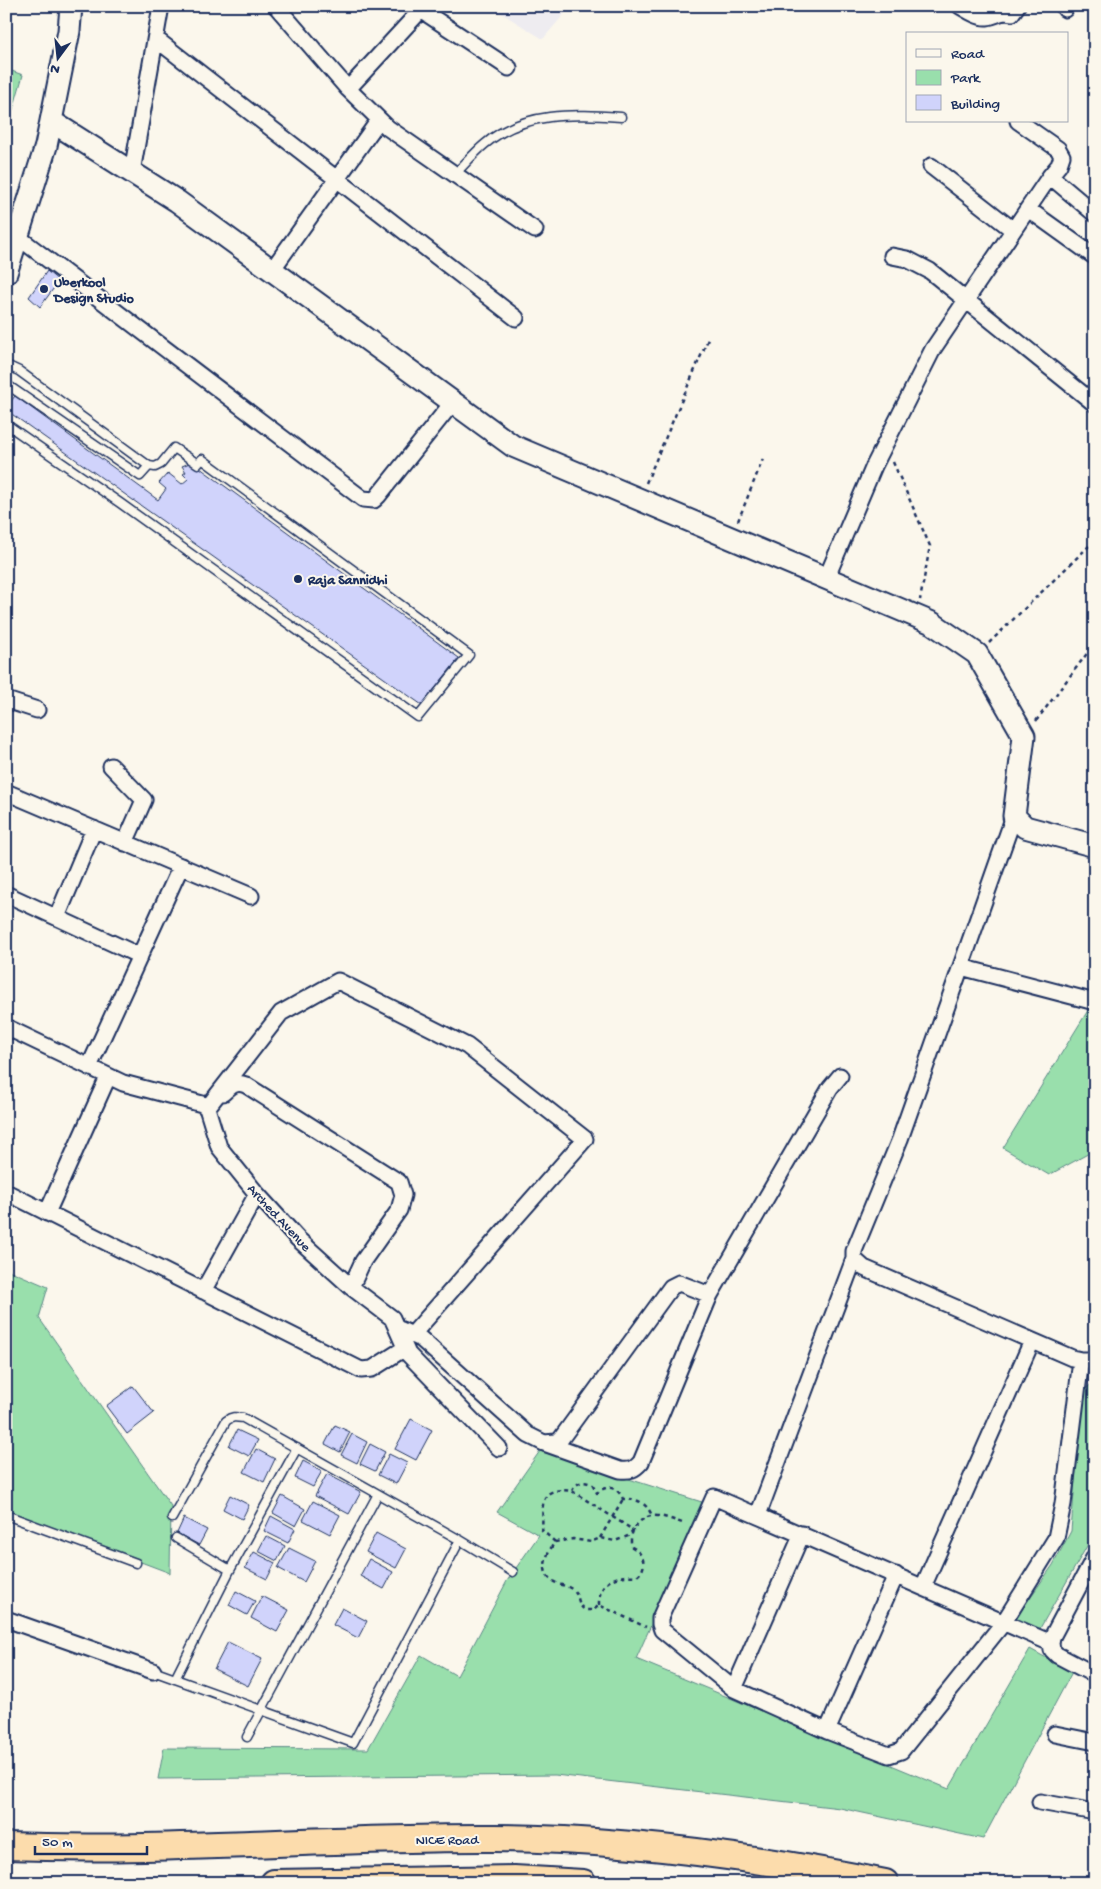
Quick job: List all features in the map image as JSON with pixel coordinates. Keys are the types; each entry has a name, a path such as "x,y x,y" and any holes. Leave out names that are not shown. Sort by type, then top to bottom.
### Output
{"highway":[{"name":"NICE Road","path":"6,1846 113,1846 375,1839 496,1838 600,1843 747,1858 812,1868 885,1883"},
{"path":"274,1883 345,1880 514,1879 583,1883"}],"street":[{"path":"6,273 46,146 69,31 71,6"},
{"path":"132,172 161,6"},
{"path":"276,6 348,89 379,120 535,230"},
{"path":"960,6 987,17 1006,12 1012,13 1017,6"},
{"path":"348,89 418,8 509,68"},
{"path":"156,39 516,318"},
{"path":"272,270 379,120"},
{"path":"51,121 177,201 513,446 932,623 977,654 1024,736 1014,816 900,1139 854,1251 854,1259 758,1515"},
{"path":"826,579 874,466 934,349 1013,230 1059,165 1062,156 1058,149 1019,122"},
{"path":"931,166 1013,230"},
{"path":"1050,176 1095,214"},
{"path":"1028,209 1095,257"},
{"path":"18,237 363,499 374,500 378,496 453,402"},
{"path":"892,256 907,259 921,266 967,300 1095,404"},
{"path":"6,700 36,710"},
{"path":"111,766 144,800 125,843"},
{"path":"6,792 251,896"},
{"path":"1014,816 1025,827 1095,846"},
{"path":"57,917 94,829"},
{"path":"89,1067 181,866"},
{"path":"6,894 140,956"},
{"path":"961,967 1091,1002"},
{"path":"207,1108 281,1013 338,981 467,1046 585,1139 413,1334"},
{"path":"6,1027 108,1077 123,1083 202,1104 207,1108"},
{"path":"544,1443 560,1440 671,1287 679,1283 710,1295 830,1088 840,1076"},
{"path":"47,1213 108,1077"},
{"path":"207,1108 234,1084 246,1085 399,1182 403,1194 399,1210 363,1261 351,1287"},
{"name":"Arched Avenue","path":"207,1108 219,1148 298,1240 351,1287 392,1318 397,1328 421,1338 528,1435 544,1443 620,1470 636,1469 710,1295"},
{"path":"6,1192 360,1370 372,1369 405,1348"},
{"path":"203,1291 257,1194"},
{"path":"854,1259 864,1268 1032,1341 1088,1360 1056,1538 1004,1622 901,1751 889,1755 827,1731 734,1689 662,1630 660,1618 714,1497 802,1534 1004,1622 1051,1643"},
{"path":"397,1328 408,1354 499,1448"},
{"path":"923,1587 1032,1341"},
{"path":"734,1689 802,1534"},
{"path":"1095,1556 1052,1637 1051,1643 1052,1650 1057,1655 1095,1675"},
{"path":"827,1731 896,1575"},
{"path":"6,1619 153,1671"},
{"path":"1054,1734 1095,1742"},
{"path":"1040,1802 1095,1812"}],"lane":[{"path":"455,174 484,144 516,124 543,117 577,114 621,117"},
{"path":"6,365 19,371 149,466 155,467 161,464 174,448 198,464 202,459 469,655 418,717 120,503 6,424"},
{"path":"6,384 140,476 149,466"},
{"path":"172,1518 226,1422 230,1418 243,1418 514,1572"},
{"path":"175,1679 230,1570 297,1448"},
{"path":"247,1737 378,1494"},
{"path":"6,1516 136,1563"},
{"path":"176,1538 230,1570"},
{"path":"153,1671 353,1743 460,1540"}],"path":[{"path":"638,500 709,337"},
{"path":"885,444 930,546 917,616"},
{"path":"731,539 763,459"},
{"path":"977,654 1088,546"},
{"path":"1024,736 1095,643"},
{"path":"572,1491 576,1484 584,1482 593,1485 597,1493 604,1488 618,1490 623,1499"},
{"path":"555,1542 542,1530 544,1516 542,1502 544,1497 550,1493 564,1490 572,1491 633,1530"},
{"path":"623,1499 630,1498 644,1503 652,1516"},
{"path":"600,1538 623,1499"},
{"path":"555,1542 573,1539 591,1542 600,1538 614,1541 628,1536 643,1520 656,1515 700,1529"},
{"path":"555,1542 545,1562 544,1568 546,1573 552,1581 572,1589 582,1608 590,1611 594,1610 599,1604 601,1590 608,1581 618,1576 637,1576 643,1571 643,1559 630,1544 633,1530"},
{"path":"599,1604 646,1627"}],"shaded area":[{"path":"490,6 571,6 543,39"}],"green space":[{"path":"6,69 23,75 6,134"},
{"path":"1095,999 1095,1150 1049,1175 1003,1148"},
{"path":"6,1269 48,1287 39,1318 171,1506 170,1573 6,1511"},
{"path":"1095,1381 1095,1532 1039,1630 1015,1619 1053,1565 1071,1531 1082,1392"},
{"path":"540,1451 705,1503 636,1659 949,1789 1030,1649 1072,1672 983,1839 840,1808 555,1775 158,1779 164,1748 368,1749 421,1655 457,1676 507,1581 539,1535 497,1512"}],"building":[{"name":"Uberkool Design Studio","path":"47,271 59,281 40,307 29,297"},
{"name":"Raja Sannidhi","path":"15,396 158,500 166,489 159,483 168,473 182,484 188,479 183,474 186,472 182,466 192,462 459,658 422,705 6,410 6,407"},
{"path":"133,1386 154,1413 127,1434 106,1406"},
{"path":"411,1419 432,1430 416,1460 395,1449"},
{"path":"335,1425 350,1432 340,1452 325,1444"},
{"path":"237,1430 258,1440 249,1456 229,1446"},
{"path":"352,1434 367,1442 357,1463 341,1455"},
{"path":"370,1444 385,1452 375,1471 360,1464"},
{"path":"256,1449 275,1459 264,1482 244,1472"},
{"path":"389,1454 407,1463 396,1484 378,1475"},
{"path":"303,1461 322,1471 313,1487 295,1478"},
{"path":"327,1474 361,1492 349,1514 315,1496"},
{"path":"230,1495 249,1505 242,1519 223,1509"},
{"path":"282,1496 305,1509 296,1526 273,1513"},
{"path":"313,1501 340,1515 330,1534 303,1520"},
{"path":"271,1516 295,1529 288,1543 264,1531"},
{"path":"184,1518 207,1530 199,1545 177,1533"},
{"path":"376,1533 406,1549 396,1568 366,1552"},
{"path":"266,1536 285,1546 277,1561 258,1551"},
{"path":"289,1548 315,1561 304,1582 278,1568"},
{"path":"254,1552 275,1563 267,1579 245,1568"},
{"path":"369,1559 393,1572 384,1589 360,1576"},
{"path":"236,1591 255,1601 247,1615 229,1605"},
{"path":"262,1596 289,1610 277,1632 251,1618"},
{"path":"342,1608 367,1621 358,1638 333,1625"},
{"path":"228,1642 262,1659 248,1686 214,1669"}],"place":[{"name":"Uberkool Design Studio","path":"44,289"},
{"name":"Raja Sannidhi","path":"298,579"}]}
